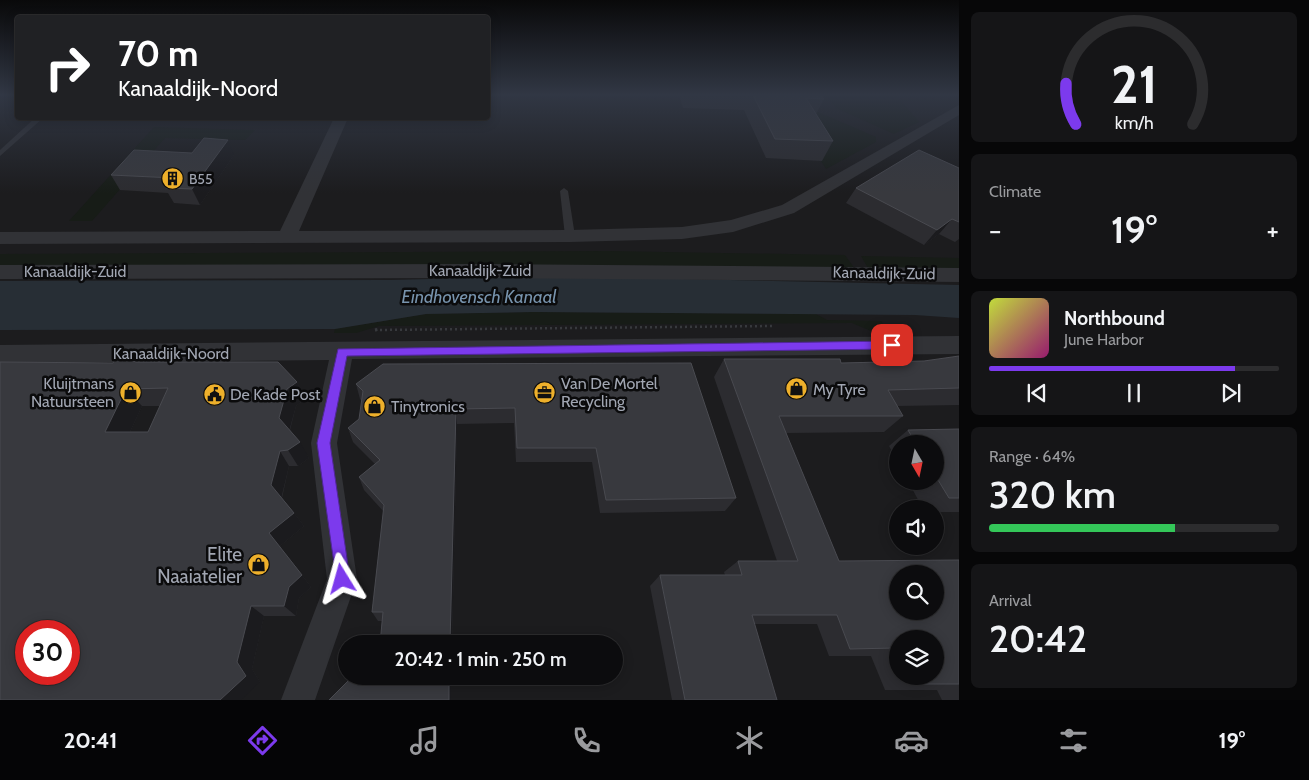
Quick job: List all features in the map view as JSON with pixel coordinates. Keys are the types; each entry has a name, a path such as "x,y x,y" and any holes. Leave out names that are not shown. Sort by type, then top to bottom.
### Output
{"street":[{"path":"287,237 337,128"},
{"path":"0,238 570,236 682,233 733,226 788,208 927,128"},
{"name":"Kanaaldijk-Zuid","path":"0,272 413,270 959,274"},
{"name":"Kanaaldijk-Noord","path":"0,354 959,345"},
{"path":"298,700 342,579 324,443 342,352"}],"lane":[{"path":"0,154 29,128"},
{"path":"564,191 570,236"}],"shaded area":[{"path":"0,128 959,128 959,700 0,700"},
{"path":"153,128 255,130 245,140 165,138 92,221 69,221"},
{"path":"815,128 854,128 876,137 876,142 826,169 821,161"},
{"path":"880,128 907,128 894,134"},
{"path":"608,251 845,255 855,269 612,265 0,268 0,254"},
{"path":"861,256 959,258 959,271 869,270"},
{"path":"534,312 816,314 827,320 881,321 894,338 888,338 852,323 379,326 356,333 334,333 335,329 426,314"}],"water":[{"name":"Eindhovensch Kanaal","path":"544,276 959,285 959,318 915,315 534,312 426,314 335,329 0,330 0,281 390,280"}],"building":[{"path":"769,128 825,128 833,141 775,139"},
{"path":"204,138 228,140 192,189 166,188 174,178 111,175 134,150 192,153"},
{"path":"919,150 959,168 959,222 952,219 937,230 856,188"},
{"path":"117,356 136,362 278,362 297,382 287,389 279,418 300,442 288,450 280,451 271,485 294,513 269,533 302,575 289,587 284,606 251,606 237,662 246,676 220,700 0,700 0,362 113,363","holes":["168,388 148,432 105,432 126,389"]},
{"path":"959,356 959,388 888,390 903,416 779,416 839,561 959,560 959,684 944,684 944,630 889,630 889,648 850,649 837,615 752,615 777,700 685,700 660,575 742,575 738,561 798,561 724,359 840,359 841,363 924,361"},
{"path":"691,363 736,498 606,500 596,448 517,448 515,408 456,409 450,635 381,635 383,612 372,612 384,505 359,477 380,460 348,428 359,419 363,391 356,384 383,364"},
{"path":"959,429 959,498 949,498 944,490 944,435 911,435 908,430"},
{"path":"344,685 449,685 449,700 329,700"}],"place":[{"name":"B55","path":"173,179"},
{"name":"My Tyre","path":"797,389"},
{"name":"Kluijtmans Natuursteen","path":"130,392"},
{"name":"Van De Mortel Recycling","path":"545,392"},
{"name":"De Kade Post","path":"214,394"},
{"name":"Tinytronics","path":"375,406"},
{"name":"Elite Naaiatelier","path":"258,565"}],"route":[{"path":"342,579 324,443 342,352 892,345"}]}
